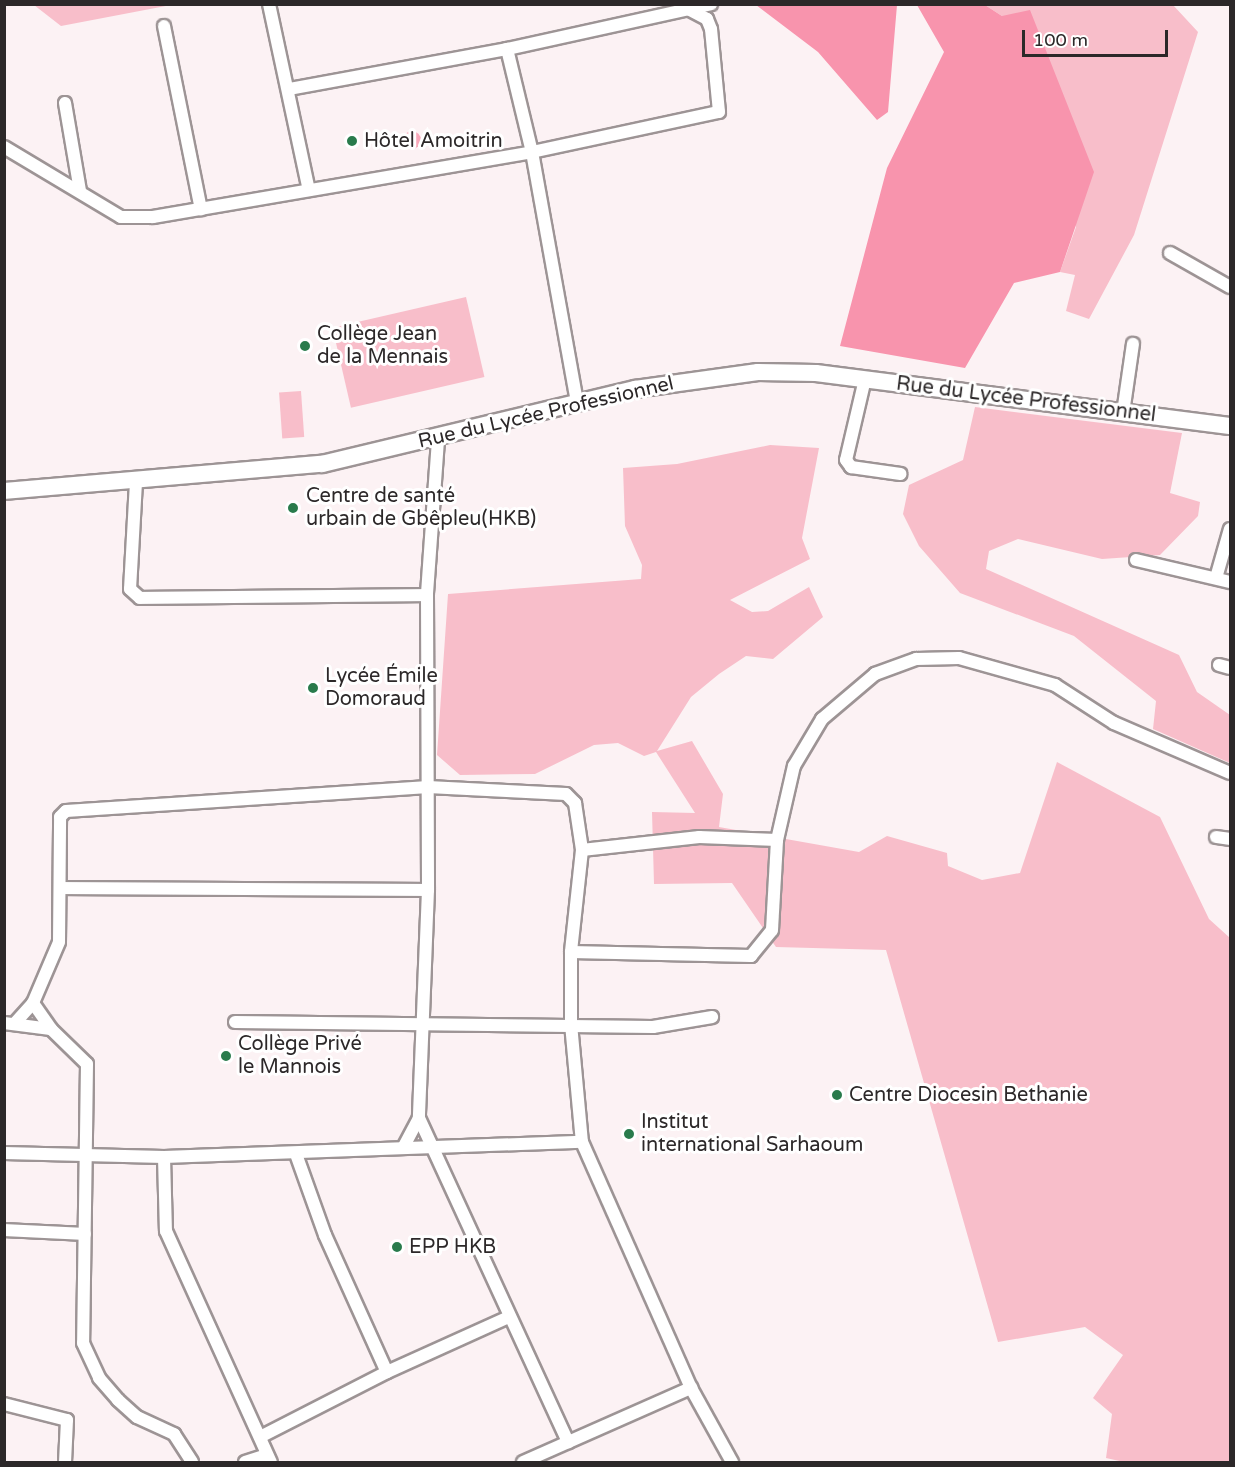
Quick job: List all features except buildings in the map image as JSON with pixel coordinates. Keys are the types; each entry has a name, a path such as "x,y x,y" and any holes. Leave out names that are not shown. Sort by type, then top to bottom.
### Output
{"main road":[{"name":"Rue du Lycée Professionnel","path":"4,491 136,482 322,464 438,440 635,388 758,372 865,379 1230,426"}],"street":[{"path":"269,4 289,88 309,190"},
{"path":"289,88 507,50 711,4"},
{"path":"4,147 121,217 201,209 532,152 719,112 711,29 706,19 688,9"},
{"path":"164,26 201,209"},
{"path":"507,50 532,152 577,403"},
{"path":"65,103 80,191"},
{"path":"1170,253 1230,287"},
{"path":"1123,413 1133,344"},
{"path":"865,379 846,460 851,467 901,474"},
{"path":"438,440 428,595 428,890 420,1021 419,1118 568,1442"},
{"path":"136,482 130,589 140,598 428,595"},
{"path":"1216,578 1230,529"},
{"path":"1136,560 1230,582"},
{"path":"571,952 751,956 772,930 777,840 794,766 822,720 875,674 916,659 959,658 1055,685 1114,723 1230,773"},
{"path":"10,1023 33,1003 59,942 60,817 66,811 428,787 566,794 575,803 582,850 571,952 571,1024 582,1142 691,1388 732,1462"},
{"path":"582,850 699,837 777,840"},
{"path":"1216,837 1230,839"},
{"path":"61,888 428,890"},
{"path":"33,1003 51,1029 87,1064 89,1155 83,1342 87,1357 118,1400 137,1417 174,1434 192,1462"},
{"path":"235,1022 420,1021 653,1027 712,1017"},
{"path":"10,1023 51,1029"},
{"path":"402,1148 419,1118"},
{"path":"4,1153 165,1157 582,1142"},
{"path":"296,1154 326,1235 387,1372"},
{"path":"165,1157 166,1231 269,1459 245,1462"},
{"path":"4,1230 85,1234"},
{"path":"260,1437 387,1372 509,1317"},
{"path":"523,1462 691,1388"},
{"path":"4,1404 67,1420 65,1462"}],"shaded area":[{"path":"34,5 171,5 61,26"},
{"path":"756,5 897,5 888,112 877,120 818,52"},
{"path":"917,5 985,5 1002,16 1030,10 1094,172 1060,272 1014,283 965,368 840,346 887,168 944,52"},
{"path":"985,5 1173,5 1198,32 1134,235 1089,319 1066,311 1075,275 1060,272 1076,227 1002,16"},
{"path":"412,131 418,134 421,140 418,146 412,149 406,146 403,140 406,134"},
{"path":"466,297 484,377 351,408 333,328"},
{"path":"301,391 304,437 282,438 279,393"},
{"path":"975,407 1182,433 1170,493 1200,502 1198,516 1160,555 1102,559 1018,539 989,551 986,569 1179,655 1197,692 1230,715 1230,763 1153,729 1156,701 1074,636 960,593 919,546 903,514 909,485 963,460"},
{"path":"770,445 819,448 802,538 810,559 730,600 752,612 768,611 809,587 823,617 773,659 746,656 719,674 691,697 657,751 692,741 723,794 719,827 859,852 887,836 947,853 948,866 982,880 1020,873 1057,762 1160,817 1209,919 1230,938 1230,1462 1124,1462 1106,1458 1112,1414 1093,1398 1123,1355 1085,1327 998,1342 886,950 776,947 732,883 654,884 652,812 695,813 656,752 644,756 618,743 594,745 535,774 460,775 437,755 448,594 641,579 642,565 625,526 623,468 677,464"}],"place":[{"name":"Hôtel Amoitrin","path":"352,141"},
{"name":"Collège Jean de la Mennais","path":"305,346"},
{"name":"Centre de santé urbain de Gbêpleu(HKB)","path":"293,508"},
{"name":"Lycée Émile Domoraud","path":"313,688"},
{"name":"Collège Privé le Mannois","path":"226,1056"},
{"name":"Centre Diocesin Bethanie","path":"837,1095"},
{"name":"Institut international Sarhaoum","path":"629,1134"},
{"name":"EPP HKB","path":"397,1247"}]}
